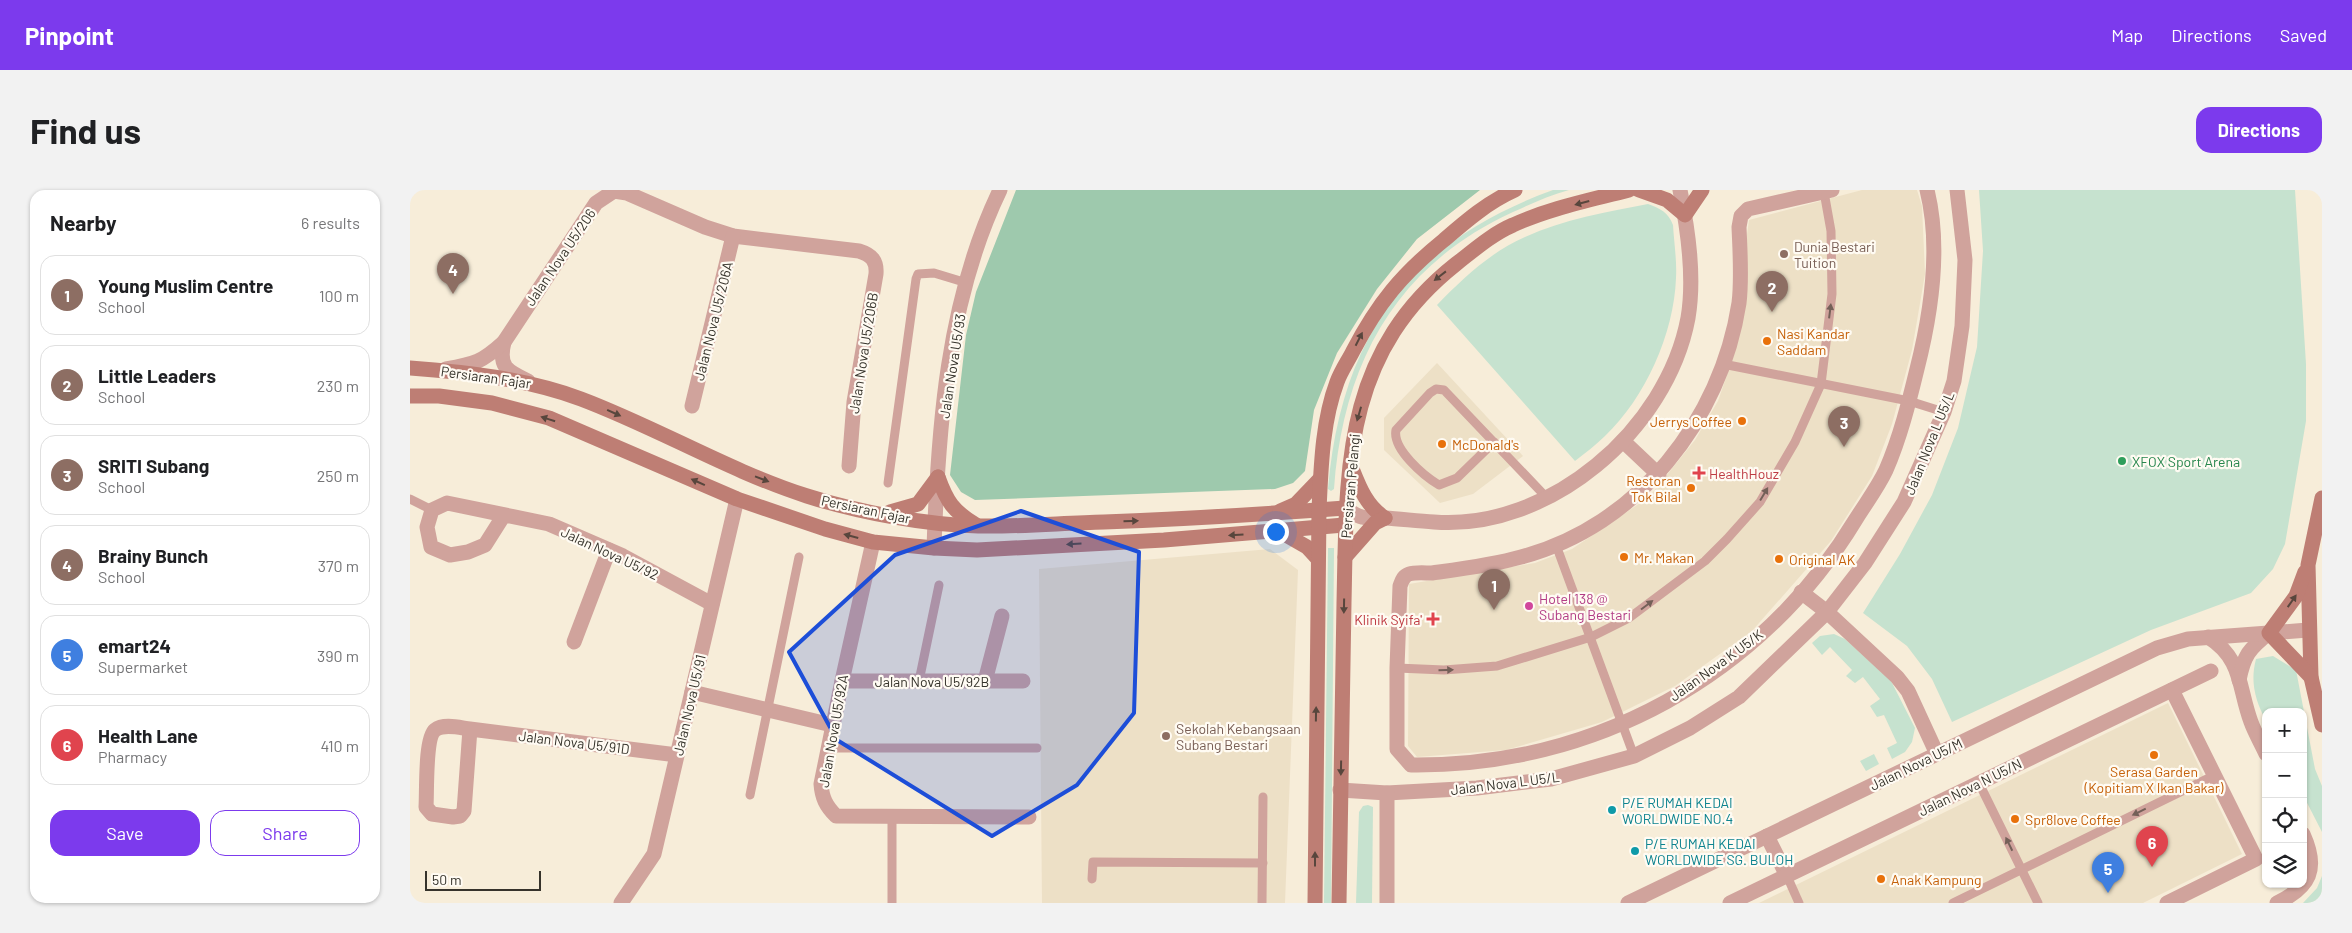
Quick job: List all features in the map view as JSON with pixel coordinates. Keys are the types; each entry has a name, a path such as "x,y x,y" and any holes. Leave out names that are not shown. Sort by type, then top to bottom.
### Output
{"street":[{"name":"Jalan Nova U5/93","path":"934,548 938,477 950,361 973,258 1000,190"},
{"name":"Persiaran Pelangi","path":"1314,903 1320,479 1326,424 1337,382 1364,329 1386,295 1412,266 1480,210 1498,197 1515,190"},
{"name":"Persiaran Pelangi","path":"1339,903 1344,525 1350,462 1357,420 1369,379 1388,340 1408,310 1430,284 1480,244 1512,225 1546,212 1629,190"},
{"path":"1639,190 1667,200 1685,215"},
{"path":"410,396 440,396 492,403 549,418 737,499 825,529 873,542 977,550 1164,540 1278,531 1344,525 1362,518 1447,523 1481,521 1521,511 1548,499 1583,476 1623,441 1659,393 1679,350 1688,319 1691,291 1685,215 1680,190"},
{"path":"1685,215 1702,190"},
{"name":"Jalan Nova K U5/K","path":"1828,191 1748,209 1741,216 1739,228 1739,303 1723,364 1711,396 1687,436 1659,475 1635,497 1580,534 1556,545 1521,557 1430,573 1409,574 1403,579 1400,586 1397,668 1397,749 1411,765 1510,759 1586,739 1623,724 1680,695 1742,650 1758,638 1801,592 1839,547 1886,470 1909,401 1926,334 1934,266 1930,203 1927,190"},
{"name":"Jalan Nova L U5/L","path":"1340,790 1387,793 1424,792 1551,779 1634,756 1690,728 1739,696 1827,612 1864,563 1904,502 1944,412 1954,381 1962,326 1965,260 1957,190"},
{"name":"Jalan Nova U5/206","path":"441,370 475,364 488,357 504,342 596,203 614,191 627,193 705,227 733,236 859,251"},
{"name":"Jalan Nova U5/206A","path":"692,406 733,236"},
{"name":"Jalan Nova U5/206B","path":"849,466 854,402 877,267 874,260 868,254 859,251"},
{"path":"504,342 501,355 503,364 511,373 535,384"},
{"name":"Persiaran Fajar","path":"410,368 441,370 535,384 581,399 745,473 808,497 882,514 935,523 978,526 1275,514 1345,508"},
{"path":"1623,441 1659,475"},
{"path":"1350,462 1363,495 1376,512 1384,518"},
{"path":"882,514 918,504 938,477"},
{"path":"938,477 946,499 952,507 960,515 978,526"},
{"path":"1275,514 1296,504 1320,479"},
{"path":"2239,680 2244,658 2252,646 2269,633 2296,596 2308,565 2322,498"},
{"name":"Jalan Nova U5/91","path":"622,903 654,854 737,499"},
{"name":"Jalan Nova U5/92","path":"432,510 447,503 549,524 609,550 712,604"},
{"path":"1345,508 1362,518"},
{"path":"432,510 427,527 430,547 450,555 468,552 485,545 504,515"},
{"path":"1345,557 1375,523 1384,518"},
{"path":"1278,531 1307,547 1318,559"},
{"name":"Jalan Nova U5/92A","path":"873,542 832,725 821,784 822,798 828,809 836,816 1029,817"},
{"path":"574,642 609,550"},
{"path":"2308,565 2315,627 2311,677 2322,725"},
{"path":"1801,592 1827,612 1898,677 1908,691 1937,754"},
{"path":"985,681 1002,616"},
{"name":"Jalan Nova U5/M","path":"1628,903 2157,648 2188,639 2269,633 2315,627"},
{"path":"2269,633 2311,677"},
{"path":"2208,637 2223,647 2230,657 2239,680 2251,723 2266,753"},
{"name":"Jalan Nova N U5/N","path":"1730,903 2211,672"},
{"name":"Jalan Nova U5/92B","path":"842,681 1023,681"},
{"path":"2167,903 2261,857 2215,775 2172,690"},
{"path":"692,692 832,725"},
{"name":"Jalan Nova U5/91D","path":"470,729 464,811 460,816 453,817 432,814 426,807 432,735 440,727 470,729 677,755"},
{"path":"1387,793 1387,903"},
{"path":"1767,836 1787,876"},
{"path":"2277,903 2302,888 2311,873 2312,858 2306,843"}],"lane":[{"path":"1397,668 1444,670 1497,666 1591,637 1629,618 1705,561 1727,539 1760,502 1795,442 1822,384 1832,294 1828,191"},
{"path":"888,483 916,279 918,274 934,273 967,283"},
{"path":"1723,364 1909,401 1944,412"},
{"path":"1494,442 1457,478 1439,485 1432,481 1399,449 1394,437 1396,430 1430,392 1436,389 1444,390 1494,442 1548,499"},
{"path":"410,499 432,510"},
{"path":"1556,545 1634,756"},
{"path":"750,795 799,557"},
{"path":"919,681 939,585"},
{"path":"828,748 1037,748"},
{"path":"1953,903 2215,775"},
{"path":"1979,783 2038,903"},
{"path":"1262,903 1263,797"},
{"path":"892,816 892,903"},
{"path":"1092,879 1093,862 1263,863"},
{"path":"1787,876 1799,903"}],"highlighted area":[{"path":"1021,511 1139,552 1134,713 1077,785 992,836 837,740 789,652 895,555"}],"shaded area":[{"path":"1862,190 1917,190 1922,206 1925,274 1912,350 1892,424 1872,476 1831,541 1752,631 1675,686 1602,722 1506,750 1417,757 1408,746 1409,584 1535,563 1572,549 1649,497 1695,440 1718,401 1728,372 1749,220"},
{"path":"1437,363 1523,456 1473,494 1440,503 1384,450 1384,418"},
{"name":"Sekolah Kebangsaan Subang Bestari","path":"1270,549 1298,570 1285,903 1042,903 1039,569"},
{"path":"2168,703 2242,854 2143,903 1759,903"}],"green space":[{"path":"1016,190 1480,190 1417,239 1377,289 1337,353 1314,410 1305,471 1293,483 1275,489 975,500 961,492 950,475 966,335 976,292"},
{"path":"1553,190 1569,190 1513,212 1472,234 1437,260 1407,290 1383,324 1363,361 1349,401 1339,443 1334,489 1331,491 1328,489 1335,435 1348,385 1367,341 1391,302 1422,267 1459,237 1503,212"},
{"name":"XFOX Sport Arena","path":"1979,190 2295,190 2306,364 2306,421 2285,544 2273,569 2251,593 2151,630 1952,722 1932,679 1907,646 1863,613 1900,554 1932,495 1958,428 1977,347 1983,251"},
{"path":"1648,204 1664,212 1673,225 1676,278 1670,321 1655,364 1633,403 1605,436 1575,461 1437,305 1478,266 1501,250 1525,237 1555,225 1601,213"},
{"path":"1328,548 1334,548 1331,903 1324,903"},
{"path":"1834,634 1845,639 1891,681 1915,728 1912,742 1905,752 1892,759 1887,748 1897,743 1884,715 1877,717 1870,706 1880,699 1863,677 1855,683 1846,676 1852,670 1830,647 1822,655 1812,643 1820,636"},
{"path":"2273,656 2296,670 2303,708 2262,708 2262,712 2256,698 2253,675 2256,659"},
{"path":"2307,727 2315,769 2322,786 2322,832 2307,803"},
{"path":"1874,754 1879,764 1866,771 1860,761"},
{"path":"1363,806 1373,807 1372,903 1356,903 1359,812"},
{"path":"2322,876 2322,903 2303,903 2317,888"}],"place":[{"name":"Dunia Bestari Tuition","path":"1784,254"},
{"name":"Brainy Bunch","path":"453,294"},
{"name":"Little Leaders","path":"1772,312"},
{"name":"Nasi Kandar Saddam","path":"1767,341"},
{"name":"Jerrys Coffee","path":"1742,421"},
{"name":"McDonald's","path":"1442,444"},
{"name":"SRITI Subang","path":"1844,447"},
{"name":"XFOX Sport Arena","path":"2122,461"},
{"name":"HealthHouz","path":"1699,473"},
{"name":"Restoran Tok Bilal","path":"1691,488"},
{"name":"Mr. Makan","path":"1624,557"},
{"name":"Original AK","path":"1779,559"},
{"name":"Hotel 138 @ Subang Bestari","path":"1529,606"},
{"name":"Young Muslim Centre","path":"1494,610"},
{"name":"Klinik Syifa'","path":"1433,619"},
{"name":"Sekolah Kebangsaan Subang Bestari","path":"1166,736"},
{"name":"Serasa Garden (Kopitiam X Ikan Bakar)","path":"2154,755"},
{"name":"P/E RUMAH KEDAI WORLDWIDE NO.4","path":"1612,810"},
{"name":"Spr8love Coffee","path":"2015,819"},
{"name":"P/E RUMAH KEDAI WORLDWIDE SG. BULOH","path":"1635,851"},
{"name":"Health Lane","path":"2152,867"},
{"name":"Anak Kampung","path":"1881,879"},
{"name":"emart24","path":"2108,893"}]}
